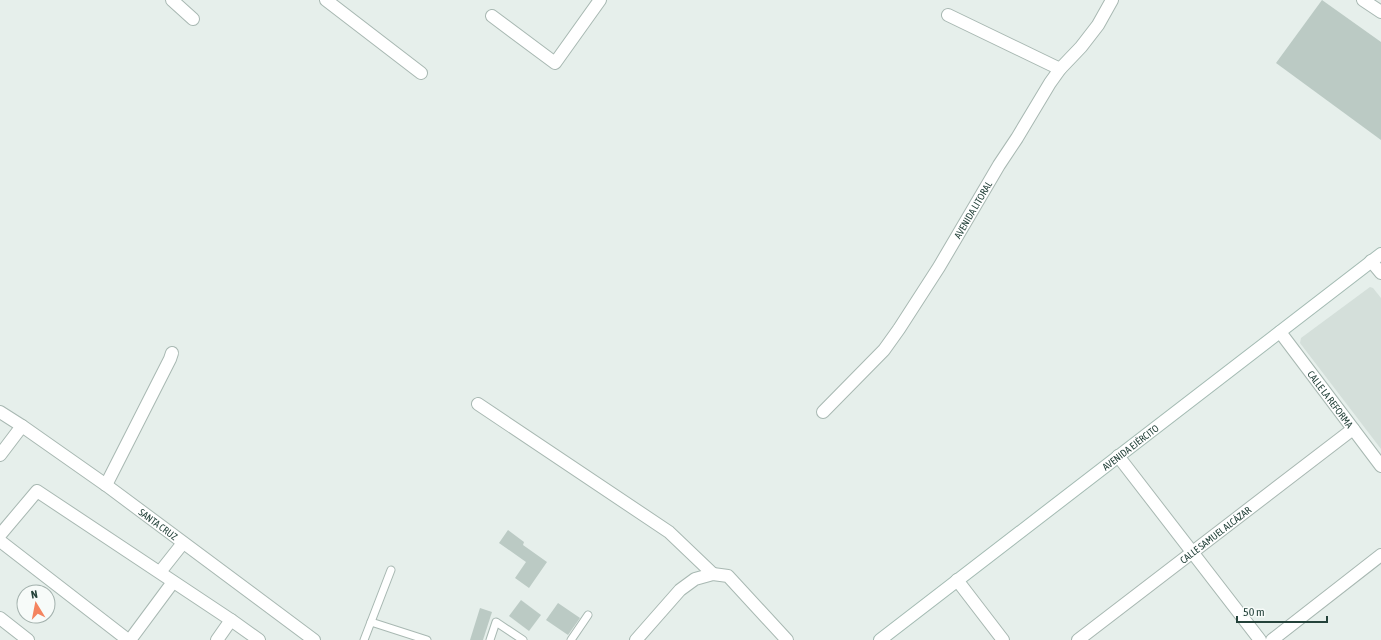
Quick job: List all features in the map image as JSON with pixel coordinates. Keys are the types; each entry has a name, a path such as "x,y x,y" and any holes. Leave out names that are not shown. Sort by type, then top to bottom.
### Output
{"street":[{"path":"172,0 193,19"},
{"path":"326,0 421,73"},
{"path":"492,16 555,63 600,0"},
{"name":"AVENIDA LITORAL","path":"823,412 884,350 899,329 964,226 999,165 1050,83 1060,69 1098,25 1112,0"},
{"path":"1364,0 1381,12"},
{"path":"948,15 1060,69"},
{"path":"1376,258 1381,273"},
{"name":"AVENIDA EJÉRCITO","path":"880,640 1376,258"},
{"name":"CALLE LA REFORMA","path":"1280,332 1381,466"},
{"path":"106,485 172,353"},
{"path":"478,404 669,532 713,574"},
{"name":"SANTA CRUZ","path":"0,412 106,485 310,639"},
{"path":"0,455 22,426"},
{"name":"CALLE SAMUEL ALCÁZAR","path":"1078,640 1352,429"},
{"path":"1118,456 1260,640"},
{"path":"0,535 37,491 160,572 172,582 259,640"},
{"path":"0,541 129,640 172,582"},
{"path":"160,572 183,543"},
{"path":"1272,640 1381,555"},
{"path":"636,640 680,590 695,579 713,574 728,576 787,640"},
{"path":"957,580 1002,640"},
{"path":"0,618 28,640"},
{"path":"217,640 231,620"}],"lane":[{"path":"364,640 391,570"},
{"path":"571,640 588,615"},
{"path":"371,622 427,640"},
{"path":"490,640 496,622 523,640"}],"shaded area":[{"path":"1370,287 1373,288 1381,298 1381,449 1300,343 1301,338"}],"building":[{"path":"1322,0 1381,42 1381,140 1276,63"},
{"path":"508,530 524,542 523,545 547,562 529,588 515,578 526,562 499,543"},
{"path":"521,600 541,615 529,631 509,616"},
{"path":"558,603 580,618 568,635 546,620"},
{"path":"480,608 492,612 483,640 470,640"}]}
